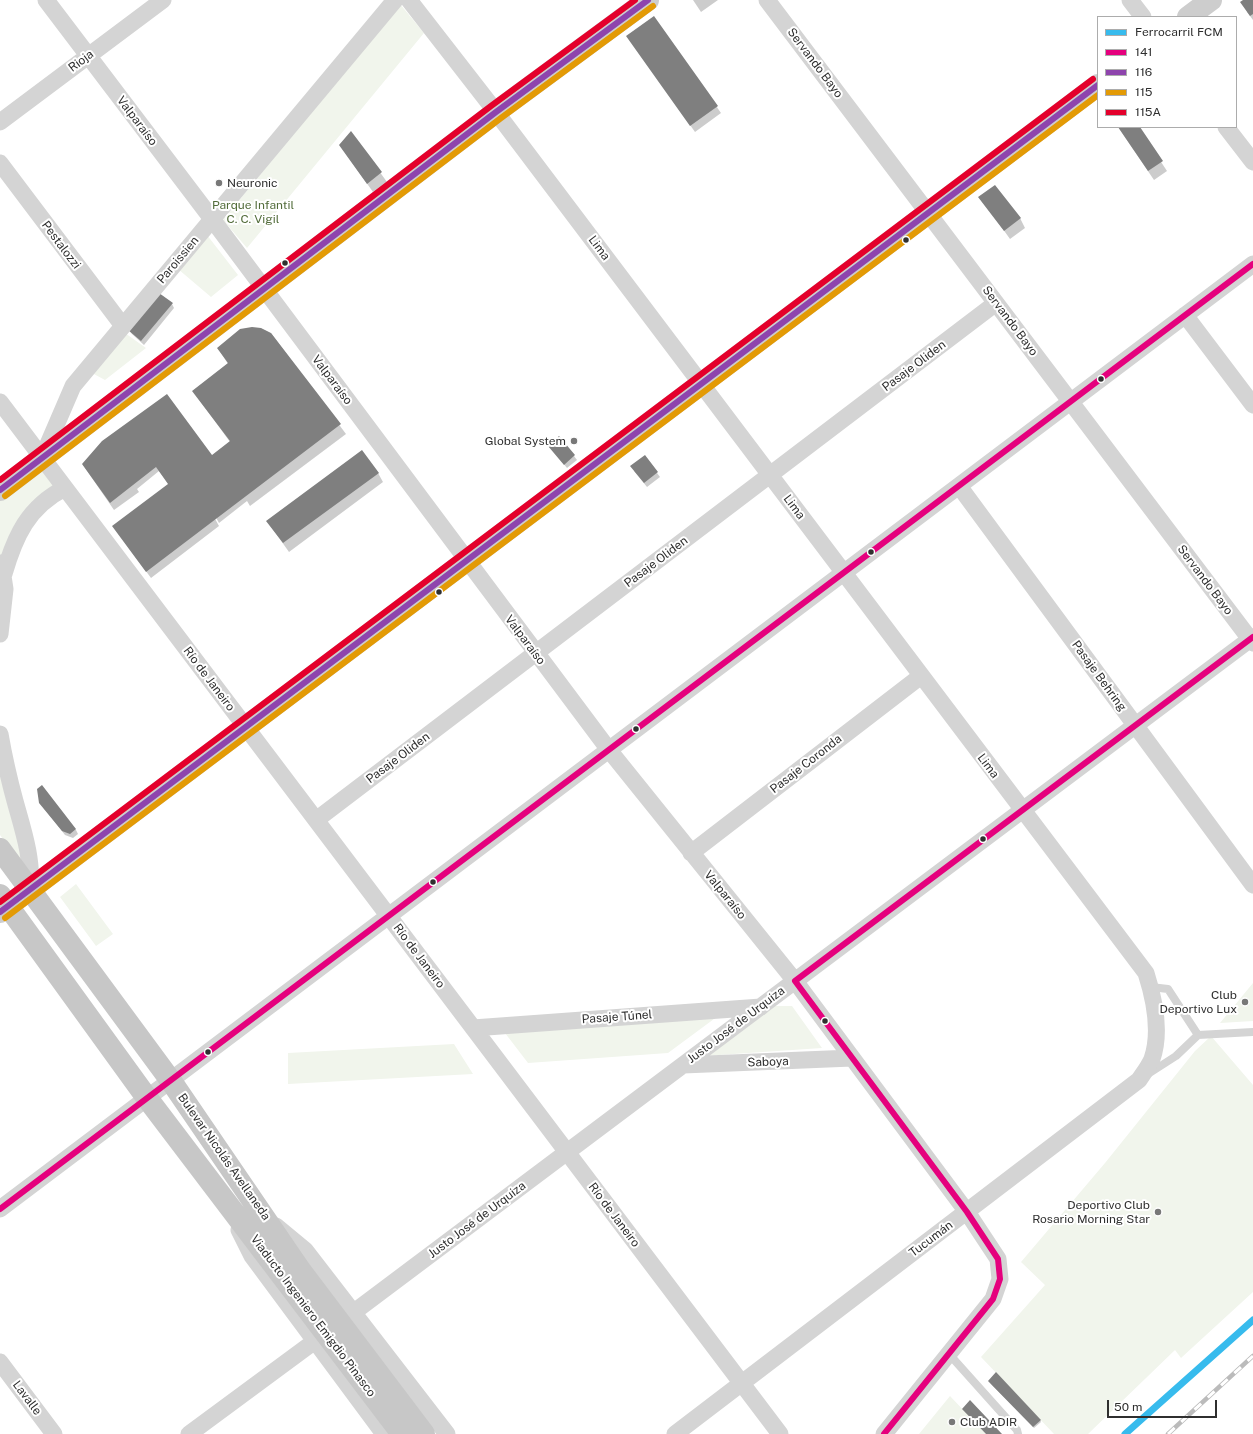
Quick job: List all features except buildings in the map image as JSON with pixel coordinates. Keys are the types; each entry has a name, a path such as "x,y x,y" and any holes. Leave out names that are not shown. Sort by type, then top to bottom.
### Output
{"main road":[{"path":"0,490 496,112 648,0"},
{"path":"1189,16 1211,0"},
{"path":"3,904 30,889 1097,86"},
{"name":"Bulevar Nicolás Avellaneda","path":"0,849 171,1081 265,1218"},
{"name":"Bulevar Nicolás Avellaneda","path":"3,904 224,1199"},
{"name":"Viaducto Ingeniero Emigdio Pinasco","path":"224,1199 293,1275 424,1434"},
{"name":"Viaducto Ingeniero Emigdio Pinasco","path":"265,1218 293,1275 402,1434"}],"street":[{"name":"Valparaíso","path":"46,0 212,219 466,561 609,750 795,981 967,1212 998,1259 1000,1279 993,1299 949,1354"},
{"name":"Rioja","path":"0,122 162,0"},
{"name":"Paroissien","path":"42,458 73,386 395,0"},
{"name":"Lima","path":"410,0 770,475 1022,811 1146,972 1150,987 1155,1024"},
{"name":"Servando Bayo","path":"767,0 1252,640"},
{"path":"1130,0 1142,16"},
{"path":"1227,128 1253,162"},
{"name":"Pestalozzi","path":"0,163 123,326"},
{"path":"0,1209 1253,264"},
{"name":"Pasaje Oliden","path":"316,820 996,303"},
{"path":"1185,315 1253,405"},
{"name":"Río de Janeiro","path":"0,402 780,1434"},
{"name":"Pasaje Behring","path":"959,486 1253,885"},
{"path":"0,634 5,589 2,568 31,514 49,496 65,488"},
{"name":"Justo José de Urquiza","path":"354,1312 1135,726 1252,640"},
{"name":"Pasaje Coronda","path":"691,853 920,676"},
{"path":"0,734 32,873 30,889"},
{"name":"Pasaje Túnel","path":"473,1028 761,1007"},
{"name":"Tucumán","path":"675,1434 1139,1080 1152,1060 1156,1041 1155,1024"},
{"name":"Saboya","path":"684,1065 852,1058"},
{"name":"Bulevar Nicolás Avellaneda","path":"224,1199 252,1256 384,1434"},
{"name":"Bulevar Nicolás Avellaneda","path":"265,1218 305,1250 447,1434"},
{"path":"189,1434 315,1341"},
{"path":"884,1434 949,1354"},
{"name":"Lavalle","path":"0,1362 54,1434"}],"lane":[{"path":"1150,987 1168,989 1198,1034"},
{"path":"1139,1080 1176,1056 1198,1034 1252,1033"},
{"path":"949,1354 1017,1430 1018,1434"}],"green space":[{"name":"Parque Infantil C. C. Vigil","path":"400,4 424,33 247,248 223,220"},
{"path":"207,235 238,275 211,297 178,269"},
{"path":"125,333 146,348 105,380 92,373"},
{"path":"40,467 58,487 0,558 0,498"},
{"path":"0,766 25,868 0,835"},
{"path":"76,884 113,934 96,946 60,897"},
{"name":"Club Deportivo Lux","path":"1253,983 1253,1021 1220,1023"},
{"path":"775,1006 792,1006 822,1048 704,1056"},
{"path":"718,1016 668,1053 528,1063 505,1033"},
{"name":"Deportivo Club Rosario Morning Star","path":"1211,1036 1253,1085 1253,1292 1181,1358 1175,1350 1088,1434 1054,1434 981,1357 1045,1285 1021,1262 1105,1163 1195,1051"},
{"path":"454,1044 473,1074 288,1084 288,1053"},
{"name":"Club ADIR","path":"950,1396 986,1434 919,1434"}],"railway":[{"path":"1168,1434 1253,1356"}],"rail line":[{"name":"FCM","path":"1125,1434 1253,1320"}],"transit line":[{"name":"115A","path":"0,480 491,106 635,0"},
{"name":"116","path":"0,490 496,112 648,0"},
{"name":"115","path":"5,496 501,118 653,6"},
{"name":"115A","path":"0,902 1093,79"},
{"name":"116","path":"0,912 1097,86"},
{"name":"115","path":"5,918 1097,96"},
{"name":"141","path":"0,1209 1253,264"},
{"name":"141","path":"884,1434 993,1299 1000,1279 998,1259 967,1212 795,981 1253,637"}],"place":[{"name":"Neuronic","path":"219,183"},
{"name":"Global System","path":"574,441"},
{"name":"Club Deportivo Lux","path":"1245,1002"},
{"name":"Deportivo Club Rosario Morning Star","path":"1158,1212"},
{"name":"Club ADIR","path":"952,1422"}]}
